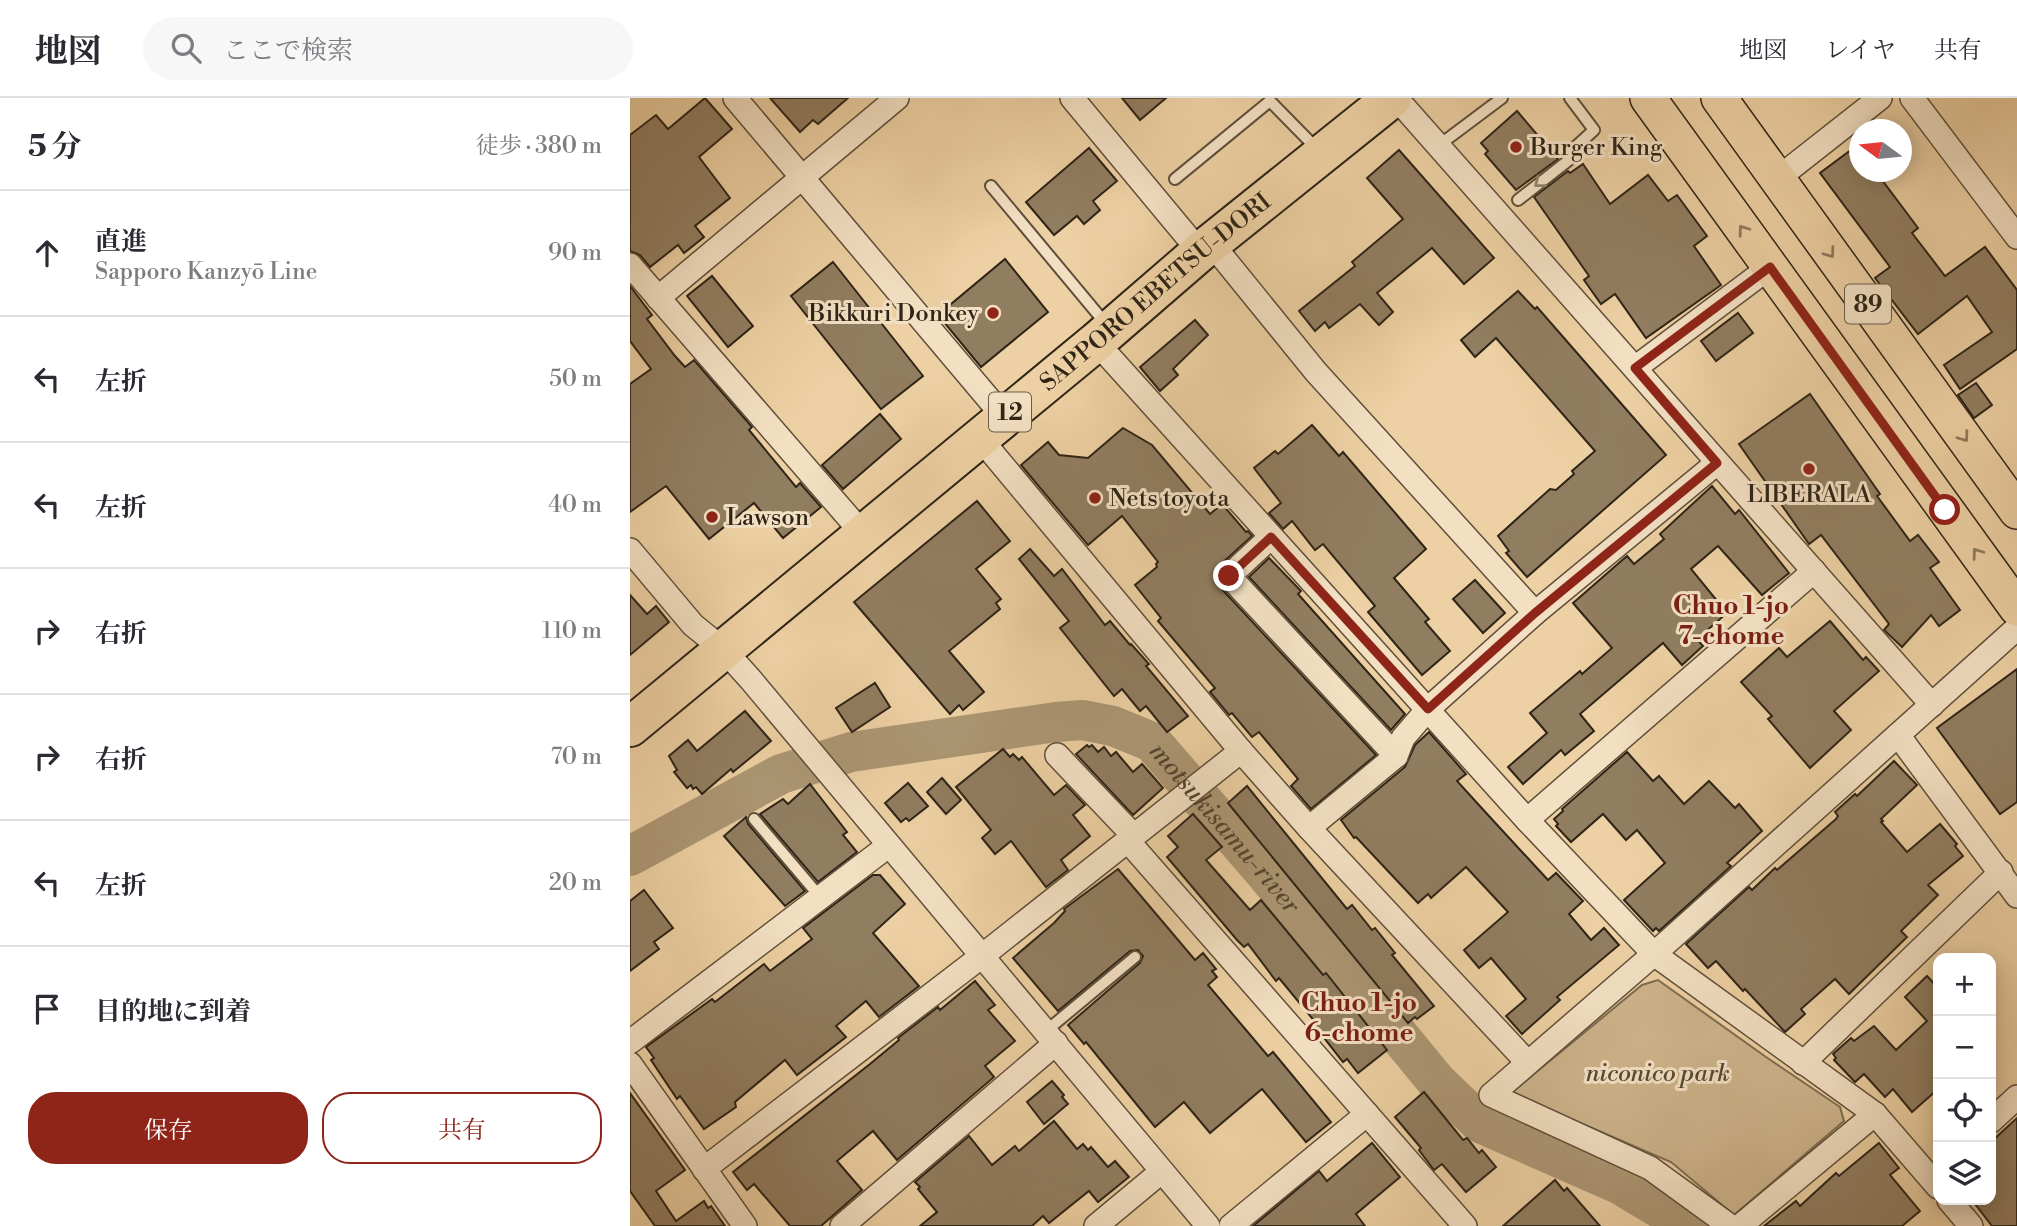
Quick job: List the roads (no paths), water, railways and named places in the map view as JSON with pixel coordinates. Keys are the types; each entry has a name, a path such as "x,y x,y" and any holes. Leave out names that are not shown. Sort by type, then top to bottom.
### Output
{"highway":[{"name":"SAPPORO EBETSU-DORI","path":"630,727 1206,248 1394,98"}],"main road":[{"name":"89","path":"1648,98 2017,608"},
{"name":"89","path":"1718,98 2017,511"}],"street":[{"path":"735,98 802,180 1241,751 1527,1062"},
{"path":"658,298 897,98"},
{"path":"1072,98 1535,613"},
{"path":"1394,98 1932,705"},
{"path":"1777,180 1880,98"},
{"path":"1912,98 2017,237"},
{"path":"630,265 863,534"},
{"path":"1635,368 1770,267"},
{"path":"1103,335 1271,537 1527,820 1654,954 1875,1114 1933,1175"},
{"path":"1309,828 1396,756 1403,738 1428,709 1535,613 1717,463"},
{"path":"1271,537 1229,576 1396,756"},
{"path":"630,550 693,625 724,650 1208,1226"},
{"path":"1527,820 1814,572"},
{"path":"1730,1226 1650,1168 1491,1095 1654,954 2017,628"},
{"path":"1898,735 2017,896"},
{"path":"704,1169 982,956 1241,751"},
{"path":"1057,755 1465,1226"},
{"path":"630,1042 888,846"},
{"path":"1803,1063 2001,872"},
{"path":"842,1226 1051,1037"},
{"path":"630,1064 745,1226"},
{"path":"1996,1116 2017,1097"},
{"path":"1231,1226 1367,1114"},
{"path":"1740,1226 1875,1114"},
{"path":"1096,1226 1161,1172"},
{"path":"1953,1205 1971,1226"}],"lane":[{"path":"1438,146 1502,98"},
{"path":"1518,200 1569,160 1571,150 1594,130 1570,98"},
{"path":"1175,179 1270,101 1322,153"},
{"path":"991,186 1103,335"},
{"path":"754,819 821,898"},
{"path":"1051,1037 1135,957"}],"waterway":[{"name":"motsukisamu-river","path":"630,856 781,774 851,752 1056,722 1082,720 1113,726 1152,742 1266,874 1437,1082 1480,1123 1621,1185 1689,1226"}],"place":[{"name":"Burger King","path":"1516,147"},
{"name":"Bikkuri Donkey","path":"993,313"},
{"name":"LIBERALA","path":"1809,469"},
{"name":"Nets toyota","path":"1095,498"},
{"name":"Lawson","path":"712,517"}],"district":[{"name":"Chuo 1-jo 7-chome","path":"1731,620"},
{"name":"Chuo 1-jo 6-chome","path":"1359,1017"}],"park label":[{"name":"niconico park","path":"1658,1073"}]}
